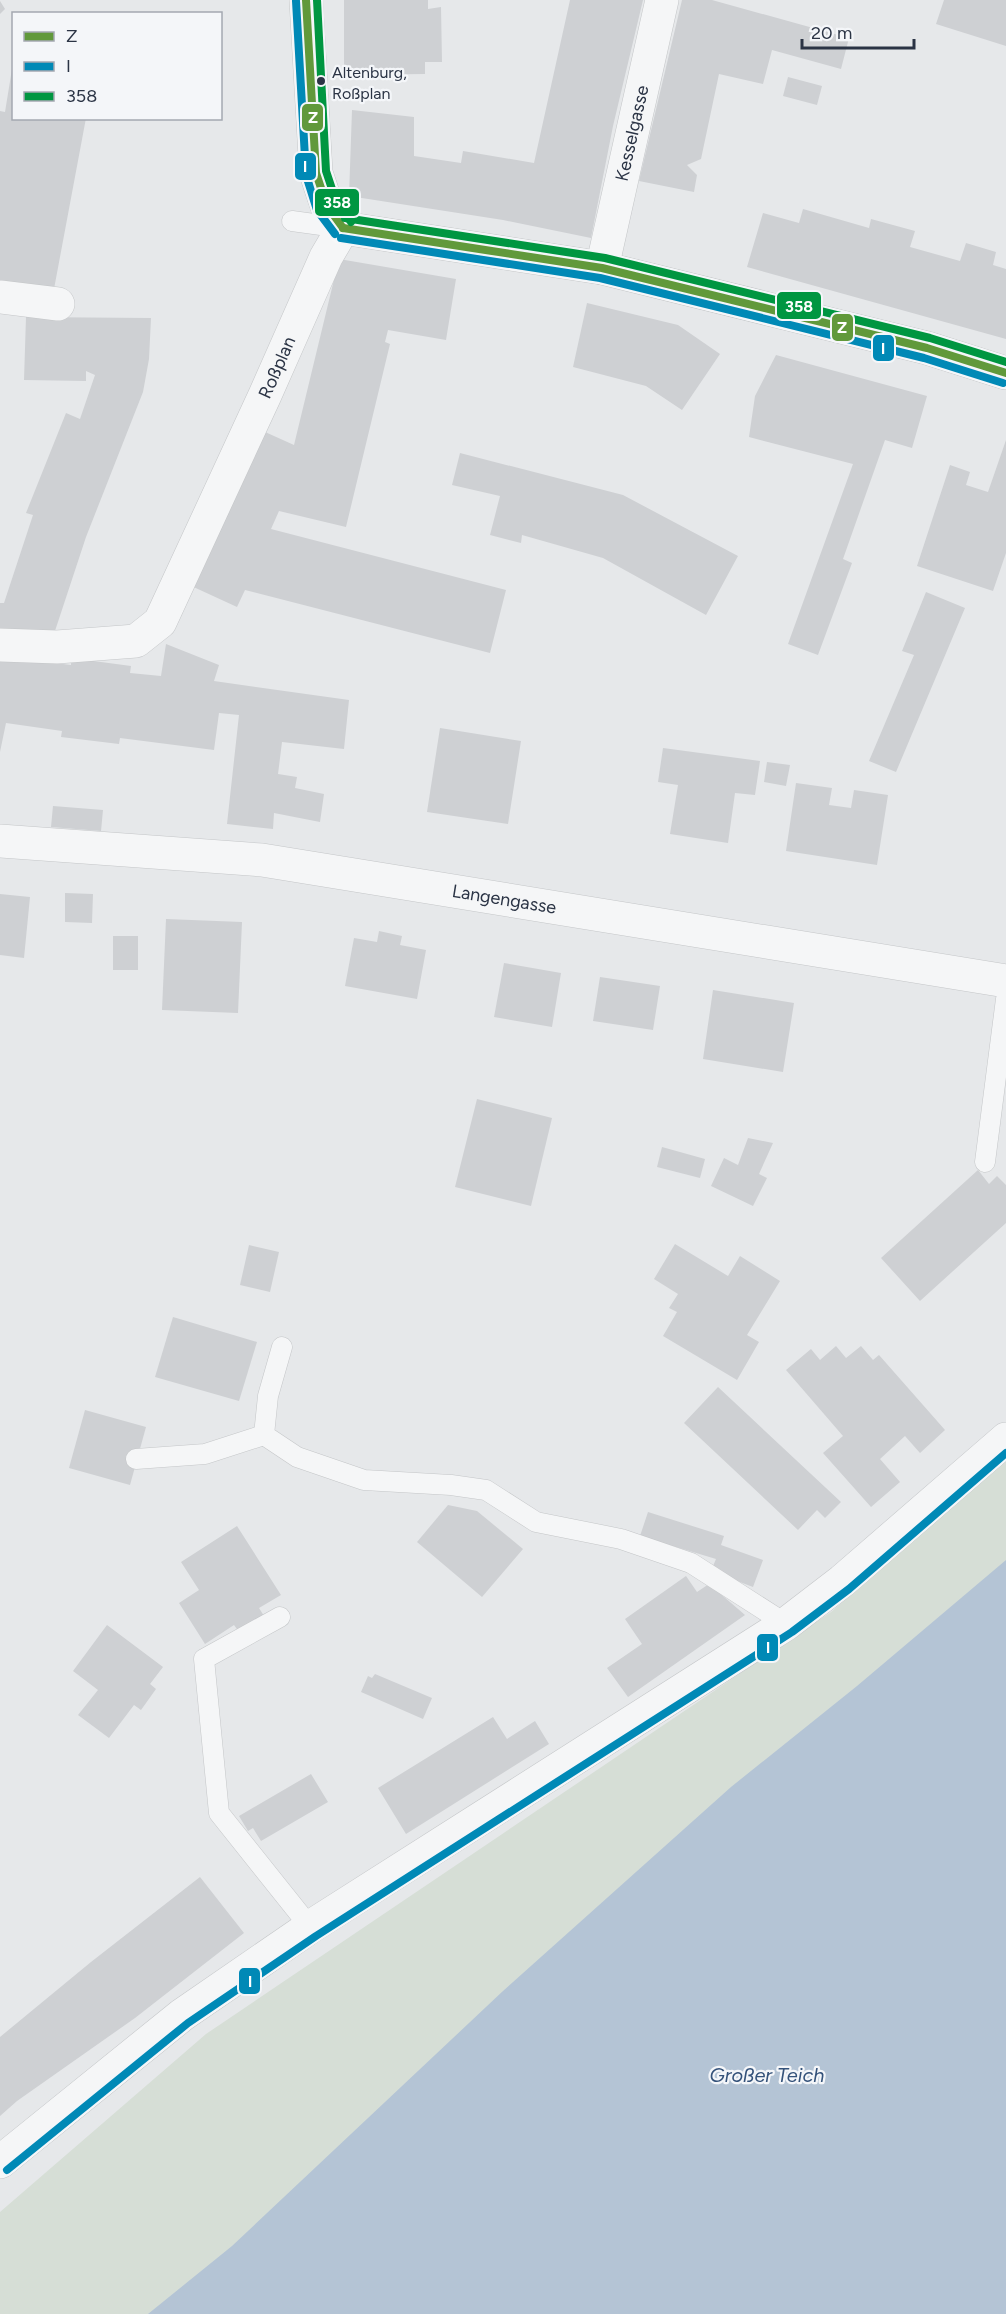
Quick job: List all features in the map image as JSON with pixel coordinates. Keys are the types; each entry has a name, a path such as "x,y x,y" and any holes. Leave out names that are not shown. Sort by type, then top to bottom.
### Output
{"street":[{"path":"306,0 316,173 327,206 343,228 602,268 927,348 1006,373"},
{"name":"Kesselgasse","path":"602,268 662,0"},
{"name":"Roßplan","path":"0,645 57,648 136,641 160,622 326,257 343,228"},
{"path":"0,297 58,304"},
{"name":"Langengasse","path":"0,841 262,860 1006,981"},
{"path":"0,2162 182,2015 310,1927 786,1624 842,1581 1006,1439"}],"lane":[{"path":"292,221 343,228"},
{"path":"986,1162 1006,999"},
{"path":"264,1436 268,1396 282,1347"},
{"path":"136,1459 205,1454 264,1436 297,1457 364,1480 451,1485 486,1490 536,1522 621,1539 691,1563 786,1624"},
{"path":"280,1617 204,1659 219,1813 310,1927"}],"shaded area":[{"name":"Großer Teich","path":"1006,1459 1006,2314 0,2314 0,2212 206,2034 831,1612"}],"water":[{"name":"Großer Teich","path":"1006,1560 1006,2314 148,2314 232,2246 503,1991 731,1787 857,1686"}],"building":[{"path":"344,0 428,0 428,9 441,7 442,62 425,62 425,74 344,75"},
{"path":"570,0 643,0 613,126 591,238 503,220 349,196 352,110 414,117 414,156 461,163 463,151 534,163"},
{"path":"682,0 712,0 849,38 841,69 772,50 763,84 719,74 701,159 687,165 697,175 694,192 639,181"},
{"path":"944,0 1006,0 1006,46 936,24"},
{"path":"0,1 5,9 0,14"},
{"path":"12,69 12,120 86,120 54,289 0,280 0,111 5,112"},
{"path":"788,77 822,86 817,105 783,96"},
{"path":"803,209 869,228 871,219 915,231 910,247 960,261 966,243 996,252 993,265 1006,269 1006,339 747,267 763,213 799,223"},
{"path":"339,259 456,279 446,340 388,330 385,342 390,344 346,527 279,511 271,529 506,590 490,653 245,590 237,607 187,584 254,427 294,445"},
{"path":"587,303 678,325 720,354 682,410 646,386 573,367"},
{"path":"26,317 151,318 149,359 143,392 86,537 53,637 0,636 0,603 4,603 33,515 26,513 66,413 80,419 95,375 86,371 86,381 24,380"},
{"path":"776,355 927,396 912,448 885,440 843,559 852,563 818,655 788,644 853,464 749,437 755,396"},
{"path":"1006,440 1006,553 993,591 917,566 950,465 970,472 966,485 988,492"},
{"path":"460,453 623,495 738,556 706,615 603,558 522,535 521,543 490,535 500,496 452,485"},
{"path":"926,592 965,608 896,772 869,761 914,655 902,651"},
{"path":"166,644 219,665 214,681 349,700 344,749 282,742 278,774 297,777 295,788 324,794 320,822 274,813 273,829 227,824 239,715 219,713 214,750 120,738 119,744 61,737 62,731 6,723 0,752 0,656 71,665 71,658 131,666 130,673 161,676"},
{"path":"440,728 521,741 508,824 427,812"},
{"path":"663,748 760,761 755,795 735,793 728,843 670,834 678,785 658,782"},
{"path":"767,762 790,765 786,786 764,782"},
{"path":"796,783 832,788 829,805 851,808 854,790 888,795 877,865 786,851"},
{"path":"53,806 103,810 101,831 51,827"},
{"path":"65,893 93,894 92,923 65,922"},
{"path":"0,894 30,897 24,958 0,955"},
{"path":"166,919 242,922 238,1013 162,1010"},
{"path":"379,931 402,936 400,945 426,950 417,999 345,986 354,938 377,942"},
{"path":"113,936 138,936 138,970 113,970"},
{"path":"504,963 561,973 552,1027 494,1017"},
{"path":"600,977 660,986 653,1030 593,1021"},
{"path":"713,990 794,1003 783,1072 703,1059"},
{"path":"477,1099 552,1118 531,1206 455,1187"},
{"path":"748,1138 773,1143 759,1174 767,1178 753,1206 711,1186 724,1158 738,1165"},
{"path":"662,1147 705,1159 700,1178 657,1167"},
{"path":"978,1170 989,1184 997,1176 1006,1185 1006,1223 920,1301 881,1258"},
{"path":"675,1244 728,1276 740,1256 780,1281 747,1335 759,1342 737,1380 663,1336 677,1312 669,1308 678,1294 654,1279"},
{"path":"249,1245 279,1252 270,1292 240,1285"},
{"path":"173,1317 257,1342 239,1401 155,1377"},
{"path":"836,1346 846,1358 861,1346 873,1360 879,1355 945,1430 920,1453 905,1436 880,1459 900,1482 871,1507 823,1453 843,1436 786,1370 811,1349 820,1360"},
{"path":"718,1387 841,1502 825,1518 817,1510 798,1530 684,1423"},
{"path":"85,1410 146,1427 130,1485 69,1468"},
{"path":"448,1505 477,1511 523,1549 482,1597 417,1542"},
{"path":"648,1512 724,1536 721,1545 763,1560 753,1587 711,1571 716,1559 640,1536"},
{"path":"237,1526 281,1595 259,1608 264,1616 239,1632 234,1625 205,1644 179,1603 199,1590 181,1562"},
{"path":"686,1576 697,1592 709,1584 745,1615 628,1697 607,1668 642,1644 625,1619"},
{"path":"107,1625 163,1667 150,1684 156,1689 141,1710 134,1705 109,1738 78,1715 98,1690 73,1671"},
{"path":"375,1674 432,1698 423,1719 361,1692 368,1676 372,1678"},
{"path":"493,1717 507,1739 535,1721 549,1744 406,1834 378,1788"},
{"path":"311,1774 328,1802 261,1841 253,1828 248,1831 239,1816"},
{"path":"200,1877 244,1933 135,2018 17,2101 0,2116 0,2037"}],"transit line":[{"name":"Z","path":"306,0 316,173 327,206 343,228"},
{"name":"358","path":"317,0 326,171 336,201 351,222"},
{"name":"I","path":"296,1 306,175 317,210 335,234"},
{"name":"358","path":"345,218 605,258 930,338 1006,362"},
{"name":"Z","path":"343,228 602,268 927,348 1006,373"},
{"name":"I","path":"341,238 600,278 924,358 1003,383"},
{"name":"I","path":"7,2170 188,2023 316,1936 792,1632 849,1589 1006,1453"}],"place":[{"name":"Altenburg, Roßplan","path":"321,81"}]}
